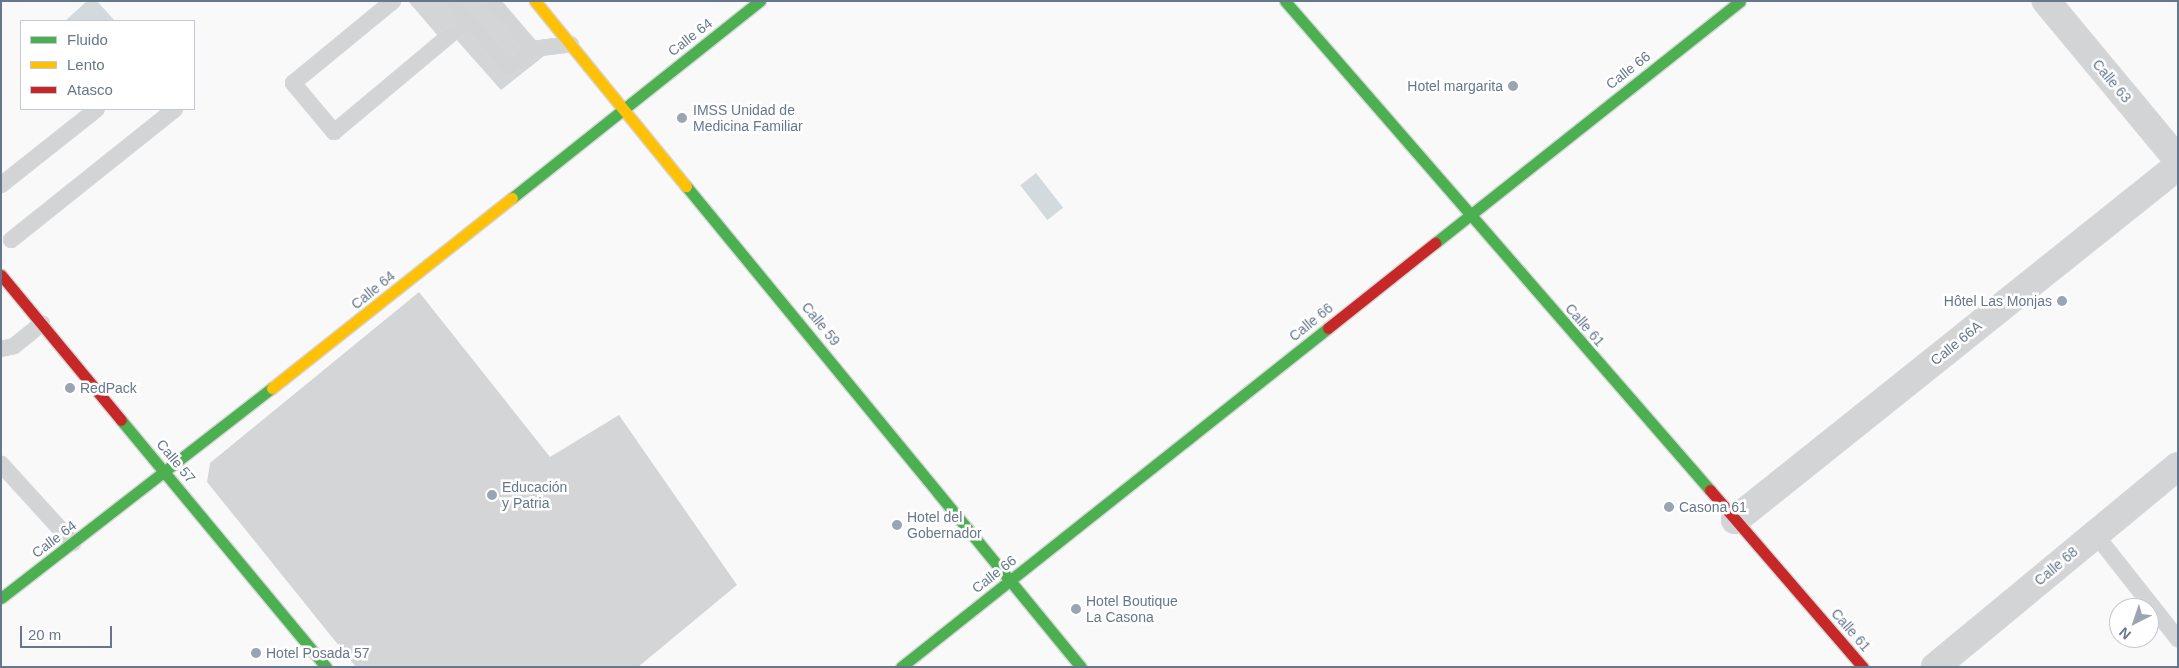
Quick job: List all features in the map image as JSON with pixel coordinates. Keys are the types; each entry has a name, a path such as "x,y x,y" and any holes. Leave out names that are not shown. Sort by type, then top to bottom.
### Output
{"street":[{"name":"Calle 59","path":"535,1 1012,580 1081,667"},
{"name":"Calle 64","path":"1,598 166,473 624,107 760,1"},
{"name":"Calle 61","path":"1285,1 1863,667"},
{"name":"Calle 66","path":"901,667 1740,1"},
{"name":"Calle 63","path":"2046,1 2178,160"},
{"name":"Calle 66A","path":"1735,520 2178,166"},
{"name":"Calle 57","path":"1,275 326,667"},
{"name":"Calle 68","path":"1935,667 2178,466"}],"lane":[{"path":"393,1 293,84 334,132 468,20"},
{"path":"452,1 509,68 532,49 571,44"},
{"path":"491,1 532,49"},
{"path":"1,186 96,110"},
{"path":"11,240 174,110"},
{"path":"1,357 8,347 42,323"},
{"path":"1,464 73,544"},
{"path":"2095,534 2178,639"}],"shaded area":[{"path":"87,1 97,1 114,20 66,20"},
{"path":"1036,173 1063,208 1047,220 1020,185"}],"building":[{"path":"408,1 498,1 544,56 501,90 454,37 445,44"},
{"name":"Educación y Patria","path":"419,292 550,457 619,415 737,585 638,667 356,667 207,482 210,463"}],"traffic: fast":[{"path":"512,198 760,1"},
{"path":"1285,1 1710,490"},
{"path":"1435,243 1740,1"},
{"path":"686,186 1081,667"},
{"path":"901,667 1328,328"},
{"path":"1,598 272,388"},
{"path":"121,420 326,667"}],"traffic: slow":[{"path":"535,1 686,186"},
{"path":"272,388 512,198"}],"traffic: jam":[{"path":"1328,328 1435,243"},
{"path":"1,275 121,420"},
{"path":"1710,490 1863,667"}],"place":[{"name":"Hotel margarita","path":"1513,86"},
{"name":"IMSS Unidad de Medicina Familiar","path":"682,118"},
{"name":"Hôtel Las Monjas","path":"2062,301"},
{"name":"RedPack","path":"70,388"},
{"name":"Educación y Patria","path":"492,495"},
{"name":"Casona 61","path":"1669,507"},
{"name":"Hotel del Gobernador","path":"897,525"},
{"name":"Hotel Boutique La Casona","path":"1076,609"},
{"name":"Hotel Posada 57","path":"256,653"}]}
